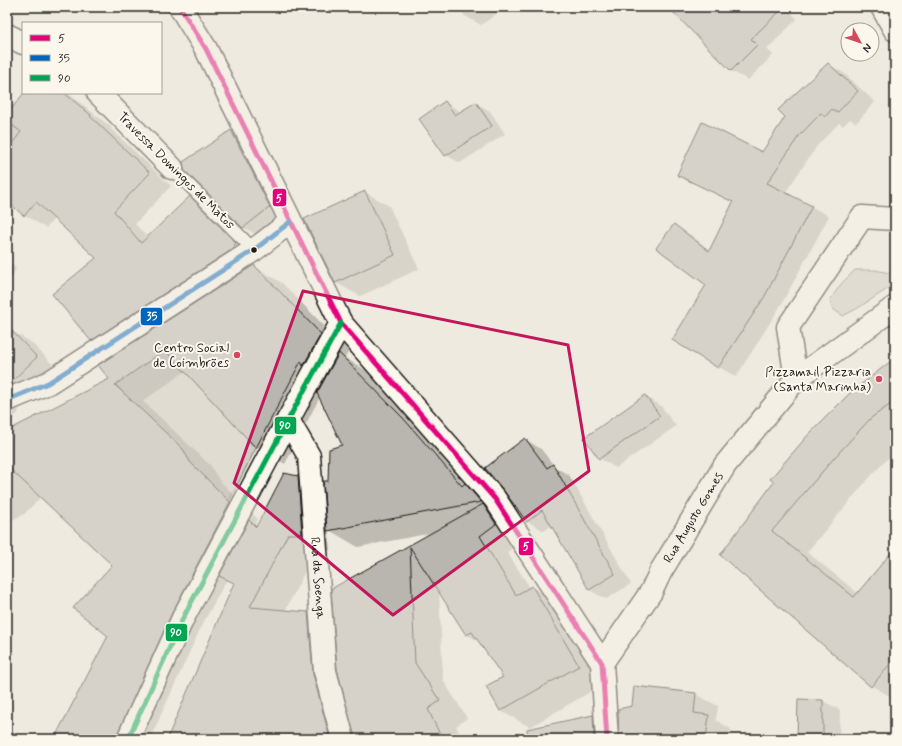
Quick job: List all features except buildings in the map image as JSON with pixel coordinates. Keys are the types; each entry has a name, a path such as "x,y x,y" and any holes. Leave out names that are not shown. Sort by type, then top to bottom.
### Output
{"street":[{"path":"180,7 206,49 290,222 342,323 495,499 602,663 607,739"},
{"path":"882,7 895,30"},
{"path":"7,35 22,42"},
{"name":"Travessa Domingos de Matos","path":"99,94 172,168"},
{"path":"796,379 788,327 862,217 895,220"},
{"path":"7,400 48,383 254,250 290,222"},
{"name":"Rua Augusto Gomes","path":"602,663 651,592 661,571 725,465 796,379 895,307"},
{"path":"128,739 183,618 288,420 342,323"},
{"name":"Rua da Soenga","path":"288,420 309,456 325,671 343,739"}],"lane":[{"name":"Travessa Domingos de Matos","path":"172,168 254,250"}],"highlighted area":[{"path":"303,291 568,345 589,471 393,615 234,483"}],"shaded area":[{"path":"855,270 875,270 895,274 895,284 843,316 833,309 830,300 841,284"},
{"path":"165,350 256,448 228,503 115,384"}],"transit line":[{"name":"5","path":"180,7 206,49 341,323 495,499 602,663 607,739"},
{"name":"35","path":"7,400 48,383 254,250 290,222"},
{"name":"90","path":"128,739 183,618 341,323"}],"place":[{"name":"Centro Social de Coimbrões","path":"237,355"},
{"name":"Pizzamail Pizzaria (Santa Marinha)","path":"879,379"}]}
